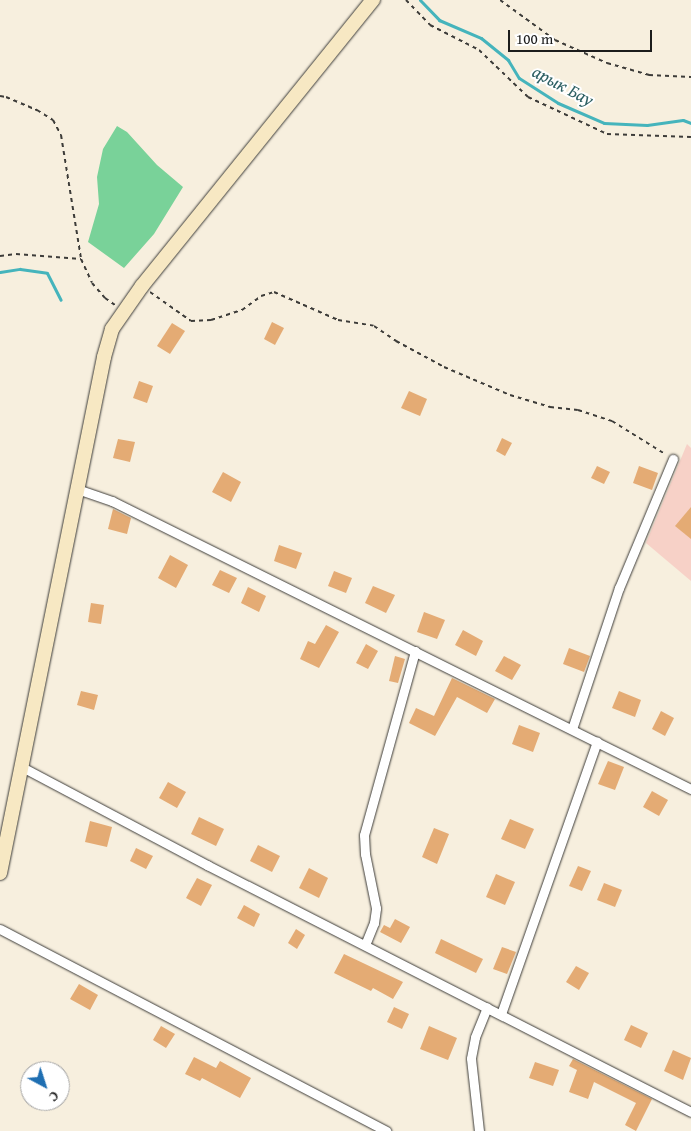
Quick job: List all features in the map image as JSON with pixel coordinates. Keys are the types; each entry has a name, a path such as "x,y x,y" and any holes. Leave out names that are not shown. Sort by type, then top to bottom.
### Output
{"main road":[{"path":"0,873 20,766 104,357 112,329 142,286 373,0"}],"street":[{"path":"572,729 619,588 673,459"},
{"path":"77,489 112,501 597,741 691,790"},
{"path":"364,945 374,923 376,908 365,854 364,835 415,651"},
{"path":"501,1014 597,741"},
{"path":"20,766 691,1112"},
{"path":"0,929 386,1131"},
{"path":"479,1131 471,1058 475,1037 487,1008"}],"path":[{"path":"406,0 430,25 479,50 528,97 607,134 691,137"},
{"path":"500,0 555,40 607,63 649,75 691,77"},
{"path":"0,96 21,103 53,120 61,135 81,259 92,283 105,298 124,311"},
{"path":"0,256 16,254 81,259"},
{"path":"142,286 191,321 210,320 242,310 261,296 274,292 338,320 374,326 396,341 444,367 510,395 550,407 578,410 612,420 673,459"}],"shaded area":[{"path":"687,444 691,448 691,581 646,543"}],"green space":[{"path":"117,126 127,132 157,165 183,187 154,234 124,268 88,242 99,204 97,177 103,149"}],"building":[{"path":"272,322 284,328 275,345 264,339"},
{"path":"172,323 185,331 170,354 157,346"},
{"path":"139,381 153,386 147,403 133,398"},
{"path":"409,391 427,399 420,416 401,408"},
{"path":"502,438 512,443 505,456 496,451"},
{"path":"118,439 135,442 130,462 113,458"},
{"path":"597,466 610,472 604,484 591,478"},
{"path":"639,466 658,473 652,490 633,483"},
{"path":"223,472 241,482 231,502 212,492"},
{"path":"691,507 691,539 675,526"},
{"path":"113,509 131,518 127,534 108,529"},
{"path":"279,545 302,553 296,569 274,561"},
{"path":"170,555 188,565 176,588 158,578"},
{"path":"220,570 237,578 229,593 212,585"},
{"path":"334,571 352,578 346,593 328,586"},
{"path":"373,586 395,595 386,613 365,603"},
{"path":"248,587 266,596 259,612 241,603"},
{"path":"91,603 104,605 101,624 88,622"},
{"path":"424,612 445,620 437,639 417,632"},
{"path":"326,625 339,632 319,668 300,659 308,641 315,644"},
{"path":"463,630 483,641 476,656 455,645"},
{"path":"366,644 378,651 368,669 356,663"},
{"path":"569,648 590,656 584,672 563,664"},
{"path":"395,656 405,659 398,683 389,681"},
{"path":"504,656 521,665 512,680 495,671"},
{"path":"452,678 495,699 487,713 457,697 435,736 409,723 416,708 434,716"},
{"path":"81,691 98,695 94,710 77,705"},
{"path":"619,691 641,700 635,717 612,708"},
{"path":"661,711 674,718 665,736 652,729"},
{"path":"519,725 540,733 533,752 512,744"},
{"path":"608,761 624,767 615,790 598,784"},
{"path":"168,782 186,792 177,808 159,798"},
{"path":"652,791 668,800 659,816 643,807"},
{"path":"199,817 224,829 216,846 191,834"},
{"path":"510,819 534,829 525,849 501,839"},
{"path":"90,821 112,827 107,847 85,842"},
{"path":"434,828 449,834 437,864 422,857"},
{"path":"258,845 280,856 272,872 250,861"},
{"path":"136,848 153,856 146,869 130,861"},
{"path":"578,866 591,871 582,891 569,886"},
{"path":"309,868 328,878 319,898 299,888"},
{"path":"496,874 515,882 505,905 486,897"},
{"path":"197,878 212,885 201,906 186,898"},
{"path":"604,883 622,890 615,907 597,900"},
{"path":"244,905 260,914 254,927 237,918"},
{"path":"395,919 410,927 401,943 380,932 384,925 390,928"},
{"path":"296,929 305,935 297,949 288,943"},
{"path":"441,939 483,959 476,973 435,953"},
{"path":"502,947 516,952 507,974 493,969"},
{"path":"344,954 403,982 393,999 373,988 371,991 334,973"},
{"path":"576,966 589,973 579,990 566,982"},
{"path":"79,984 98,995 90,1010 70,999"},
{"path":"394,1007 409,1014 402,1029 387,1022"},
{"path":"631,1025 648,1033 641,1048 624,1040"},
{"path":"161,1026 175,1034 166,1048 153,1040"},
{"path":"429,1026 457,1038 448,1060 420,1049"},
{"path":"673,1050 691,1058 683,1080 664,1071"},
{"path":"194,1057 216,1068 220,1061 251,1078 240,1098 202,1078 200,1081 185,1074"},
{"path":"573,1059 652,1099 636,1131 625,1125 636,1103 594,1082 588,1099 569,1092 577,1070 569,1066"},
{"path":"535,1062 559,1070 553,1086 529,1078"}],"waterway":[{"name":"арык Бау","path":"420,0 439,20 481,38 508,60 519,78 558,103 604,123 647,125 683,120 691,123"},
{"path":"0,272 20,269 47,273 61,300"}]}
